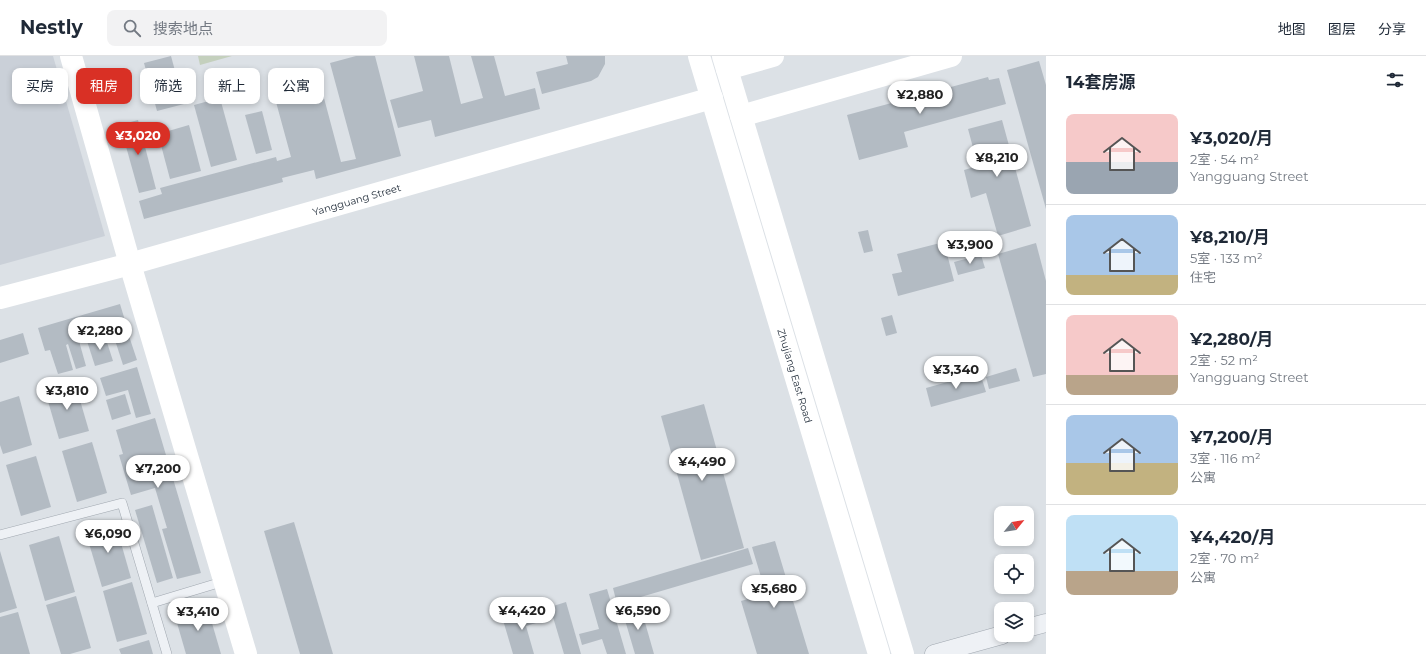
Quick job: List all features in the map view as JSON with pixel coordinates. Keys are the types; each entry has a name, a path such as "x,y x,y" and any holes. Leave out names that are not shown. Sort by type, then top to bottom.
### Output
{"street":[{"path":"71,56 130,264 246,654"},
{"name":"Zhujiang East Road","path":"699,56 879,654"},
{"path":"773,56 725,63 903,654"},
{"path":"741,116 951,56"},
{"name":"Yangguang Street","path":"0,298 130,264 712,98"},
{"path":"1034,626 1046,623"},
{"path":"934,654 994,637"}],"lane":[{"path":"0,535 122,503 167,654"},
{"path":"152,603 225,581"}],"shaded area":[{"path":"0,56 53,56 56,68 12,68 12,104 67,104 105,236 0,265"}],"green space":[{"path":"198,56 232,56 200,65"}],"building":[{"path":"171,56 174,68 145,68 144,63"},
{"path":"356,56 375,56 401,156 316,179 314,170 282,178 283,182 144,219 139,201 162,194 160,188 276,157 277,161 291,157 277,104 324,104 324,98 341,162 356,159 330,63"},
{"path":"414,56 449,56 461,104 483,98 471,56 494,56 505,96 535,88 540,109 435,137 431,120 398,128 390,100 423,91"},
{"path":"566,56 605,56 605,64 598,77 591,81 542,94 536,72 568,64"},
{"path":"1039,61 1046,85 1046,209 1007,70"},
{"path":"988,77 989,80 999,78 1006,104 904,132 908,147 859,160 847,115"},
{"path":"204,102 204,104 222,104 237,160 211,167 194,105"},
{"path":"155,104 184,104 157,111"},
{"path":"262,111 272,150 256,154 245,115"},
{"path":"138,120 156,189 139,193 120,125"},
{"path":"1002,120 1031,226 998,236 986,193 971,198 964,170 978,166 968,129"},
{"path":"189,125 201,171 170,179 158,134"},
{"path":"868,230 873,251 864,253 858,232"},
{"path":"944,242 954,281 898,296 892,274 902,272 897,254"},
{"path":"1036,243 1046,281 1046,374 1033,377 998,254"},
{"path":"981,255 985,268 958,275 954,262"},
{"path":"120,304 127,327 79,341 86,366 76,369 68,344 66,345 73,370 58,374 50,350 45,351 38,328"},
{"path":"892,315 897,333 886,336 881,318"},
{"path":"23,333 29,354 0,363 0,340"},
{"path":"105,336 113,361 95,366 87,341"},
{"path":"129,336 137,360 123,365 115,340"},
{"path":"137,367 151,414 136,418 128,390 106,396 100,378"},
{"path":"1016,368 1020,381 989,389 986,377"},
{"path":"980,373 986,392 931,407 926,388"},
{"path":"75,383 89,431 59,439 45,391"},
{"path":"125,394 131,414 112,420 106,400"},
{"path":"19,396 32,445 3,454 0,445 0,402"},
{"path":"704,404 744,548 701,560 661,416"},
{"path":"155,418 201,573 177,579 162,529 167,528 155,488 131,495 119,455 123,454 116,430"},
{"path":"92,442 107,493 77,502 62,451"},
{"path":"36,456 51,507 21,516 6,465"},
{"path":"152,505 173,578 157,583 135,510"},
{"path":"115,522 131,578 102,587 85,530"},
{"path":"294,522 333,654 300,654 264,531"},
{"path":"59,536 75,592 45,601 29,545"},
{"path":"775,541 809,654 757,654 741,601 758,596 759,599 767,597 752,547"},
{"path":"748,548 753,564 617,604 613,588"},
{"path":"0,551 17,608 0,613"},
{"path":"132,582 147,634 117,642 103,591"},
{"path":"607,589 626,654 607,654 602,639 582,645 579,634 599,629 589,594"},
{"path":"76,596 91,648 70,654 61,654 46,605"},
{"path":"566,602 581,654 564,654 550,607"},
{"path":"640,605 654,654 635,654 622,610"},
{"path":"207,606 221,654 186,654 175,616"},
{"path":"543,609 546,620 526,626 534,654 513,654 503,620"},
{"path":"18,612 30,654 0,654 0,617"},
{"path":"149,640 153,654 121,654 119,649"}]}
